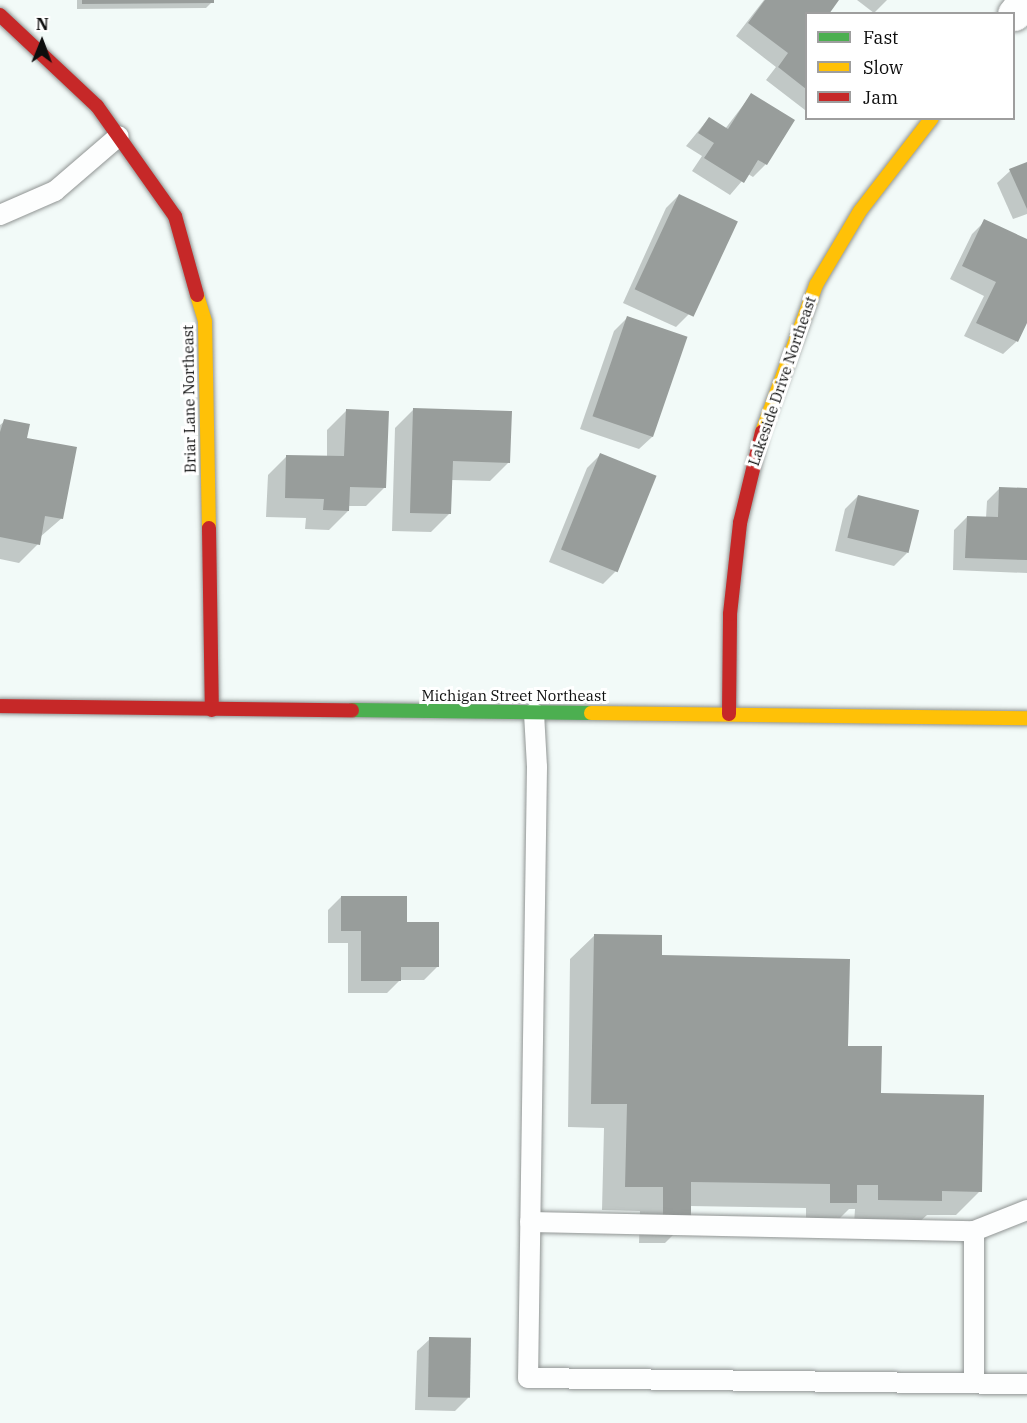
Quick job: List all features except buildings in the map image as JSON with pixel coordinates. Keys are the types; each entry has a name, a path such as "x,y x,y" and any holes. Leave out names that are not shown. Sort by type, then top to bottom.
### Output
{"street":[{"path":"1015,13 1024,0"},
{"name":"Briar Lane Northeast","path":"0,15 97,106 175,216 205,322 212,710"},
{"name":"Lakeside Drive Northeast","path":"729,714 730,614 740,523 756,448 816,285 860,211 930,120"},
{"name":"Michigan Street Northeast","path":"0,706 1027,718"}],"lane":[{"path":"0,215 55,191 119,136"},
{"path":"534,712 537,767 528,1378 1027,1384"},
{"path":"530,1222 974,1231 1027,1210"},
{"path":"974,1231 974,1383"}],"traffic: fast":[{"path":"352,710 591,713"}],"traffic: slow":[{"path":"762,432 816,285 860,211 930,120"},
{"path":"197,295 205,322 209,528"},
{"path":"591,713 1027,718"}],"traffic: jam":[{"path":"0,15 97,106 175,216 197,295"},
{"path":"729,714 730,614 740,523 762,432"},
{"path":"209,528 212,710"},
{"path":"0,706 352,710"}]}
